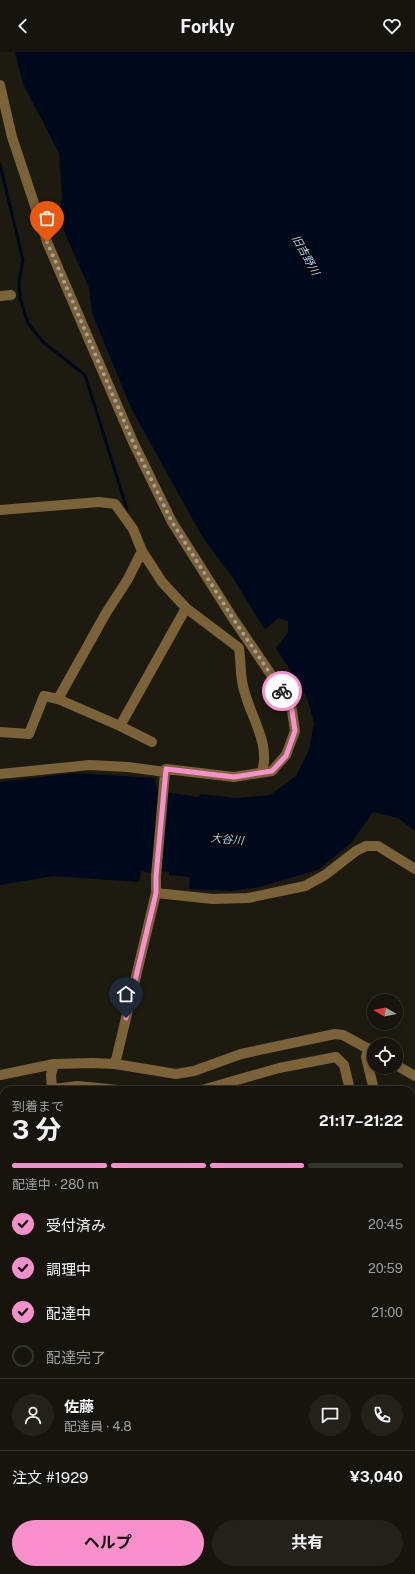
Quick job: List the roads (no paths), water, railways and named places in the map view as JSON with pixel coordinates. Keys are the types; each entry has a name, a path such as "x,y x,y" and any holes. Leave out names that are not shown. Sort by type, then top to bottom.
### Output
{"street":[{"path":"0,85 12,137 47,242 133,442 172,522 234,620 291,704 295,731 286,756 272,771 234,777 166,769 156,876 156,893 115,1064"},
{"path":"0,296 11,295"},
{"path":"0,510 99,502 115,504 134,529 142,551 162,582 186,608 238,648 243,685 264,747 265,762 262,772"},
{"path":"58,699 106,613 128,579 142,551"},
{"path":"120,726 186,608"},
{"path":"0,732 29,734 44,696 58,699 120,726 152,742"},
{"path":"0,774 90,765 128,767 165,776"},
{"path":"156,893 212,899 248,898 305,886 325,876 356,851 366,846 378,846 415,869"},
{"path":"0,1075 54,1064 115,1064 176,1074 194,1072 241,1054 335,1034 343,1035 367,1048"},
{"path":"216,1086 279,1068 336,1057 344,1065 349,1086"},
{"path":"50,1086 54,1064"},
{"path":"403,1068 415,1076"},
{"path":"370,1074 373,1086"}],"water":[{"path":"15,52 415,52 415,831 398,818 373,812 351,843 318,870 259,887 232,891 189,889 190,877 169,875 169,872 152,870 151,873 141,871 139,882 53,876 0,885 0,782 75,773 154,778 159,791 198,797 201,794 236,798 270,795 296,776 309,750 314,723 306,695 276,648 288,632 288,621 278,618 265,630 233,578 203,538 131,408 92,313 89,288 59,220 62,195 59,153 23,84"}],"waterway":[{"path":"0,164 23,260 19,281 20,298 28,323 43,342 85,375 127,509"}],"water label":[{"name":"旧吉野川","path":"306,255"},
{"name":"大谷川","path":"227,839"}]}
